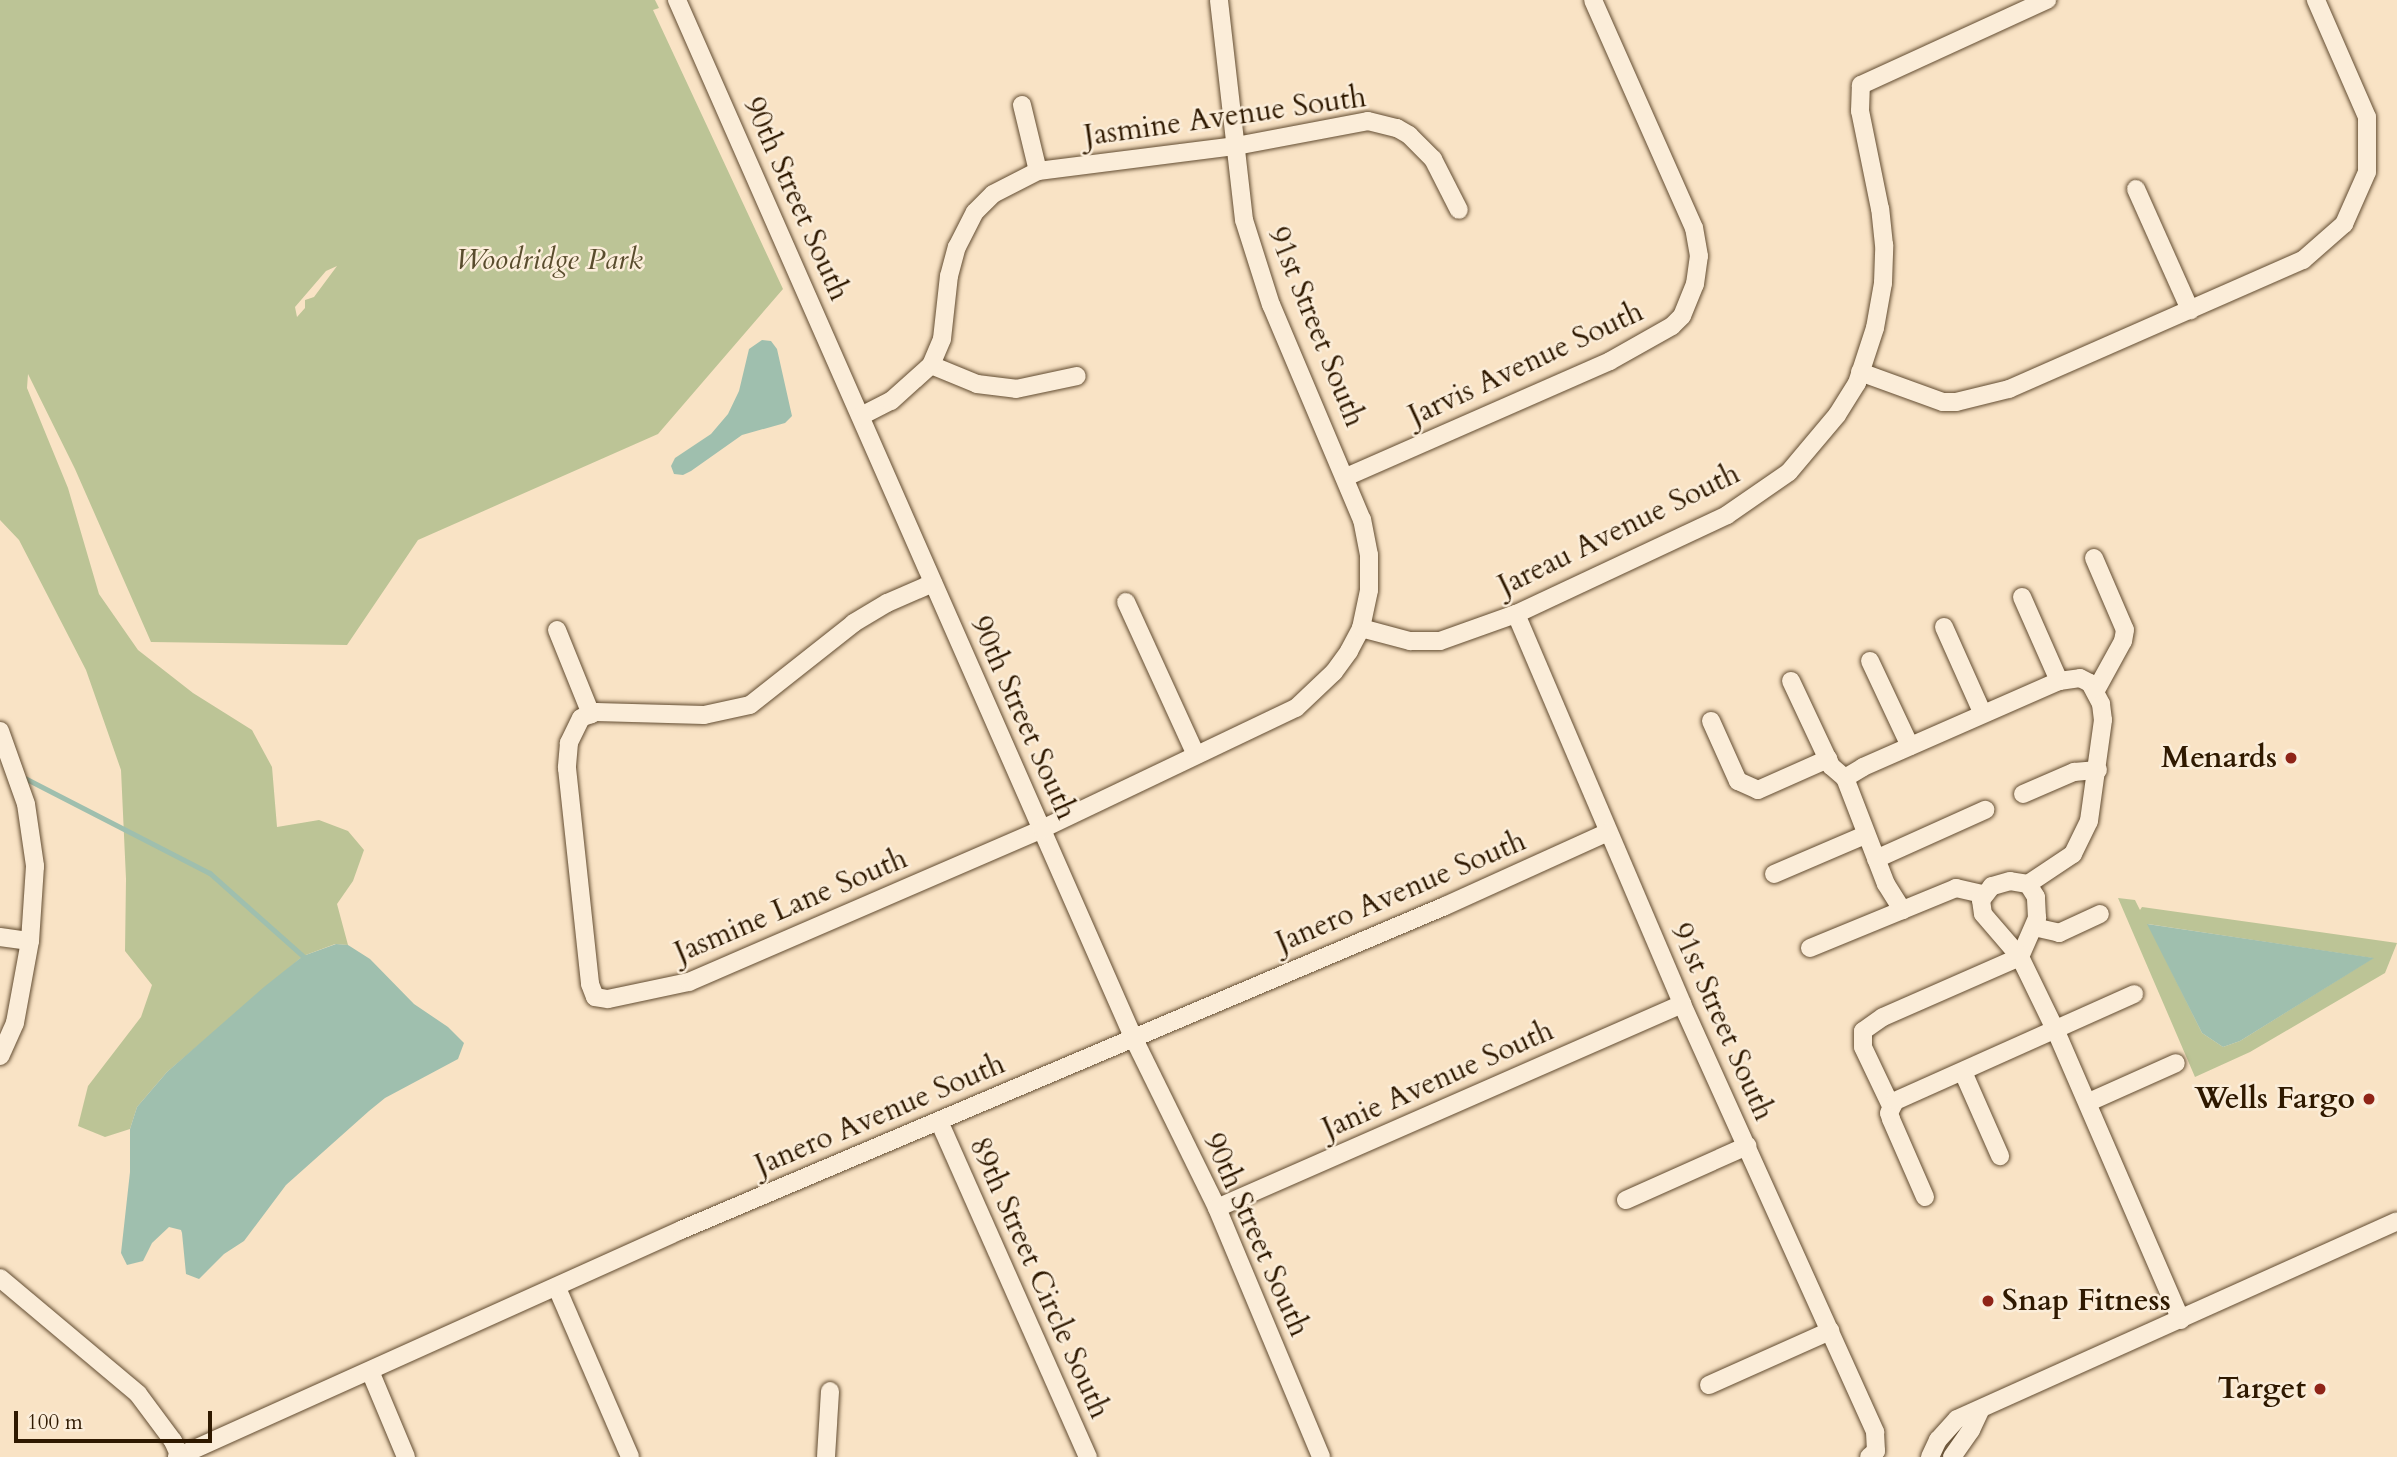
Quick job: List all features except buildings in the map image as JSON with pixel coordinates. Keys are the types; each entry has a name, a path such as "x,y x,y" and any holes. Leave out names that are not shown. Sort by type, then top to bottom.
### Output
{"street":[{"name":"90th Street South","path":"677,0 1133,1037 1217,1208 1321,1457"},
{"name":"91st Street South","path":"1219,0 1244,220 1271,305 1362,520 1369,555 1369,590 1361,628"},
{"name":"Jarvis Avenue South","path":"1346,477 1610,361 1672,326 1682,316 1695,284 1699,256 1694,228 1593,0"},
{"name":"Jareau Avenue South","path":"1361,628 1410,641 1440,641 1516,614 1727,515 1789,472 1837,415 1860,372 1875,328 1883,283 1884,244 1880,209 1860,111 1861,85 2014,6 2047,0"},
{"path":"1860,372 1917,395 1956,402 2009,389 2303,260 2344,224 2367,172 2367,117 2316,0"},
{"path":"1022,105 1038,171"},
{"name":"Jasmine Avenue South","path":"862,416 891,401 931,365 942,339 949,276 965,227 975,212 993,194 1038,171 1236,146 1342,123 1368,121 1409,135 1433,159 1458,210"},
{"path":"2136,189 2190,310"},
{"path":"931,365 977,384 1016,388 1077,376"},
{"path":"2094,558 2125,630 2123,641 2095,691"},
{"path":"558,630 590,714 628,712 704,715 750,705 793,675 854,623 887,603 933,583"},
{"path":"2022,597 2059,681"},
{"path":"1126,602 1196,755"},
{"name":"91st Street South","path":"1516,614 1682,1004 1875,1432 1872,1454"},
{"path":"1944,627 1983,714"},
{"path":"1042,829 1296,708 1334,672 1361,628"},
{"path":"1870,661 1910,746"},
{"path":"1845,778 1910,746 2059,681 2080,678 2090,683 2101,704 2103,720 2089,821 2073,854 2028,884 2010,881 1993,886 1983,894"},
{"path":"1791,681 1828,759 1845,778 1886,884 1902,910"},
{"name":"Jasmine Lane South","path":"590,714 582,718 572,732 568,768 590,984 595,997 608,999 689,982 1042,829"},
{"path":"1711,721 1738,780 1758,790 1828,759"},
{"path":"0,731 26,804 36,866 30,941 15,1023 0,1056"},
{"path":"2023,794 2074,772 2098,770"},
{"path":"1876,859 1985,810"},
{"name":"Janero Avenue South","path":"179,1457 681,1230 1444,906 1608,832"},
{"path":"1773,874 1865,835"},
{"path":"1925,1197 1891,1119 1891,1106 1863,1047 1863,1031 1883,1017 2020,957 2034,927 2036,897 2028,884"},
{"path":"1810,948 1956,888 1983,894"},
{"path":"1983,894 1983,914 2020,957 2089,1102 2120,1184 2181,1320"},
{"path":"2034,927 2059,933 2100,914"},
{"path":"0,937 30,941"},
{"path":"1891,1106 1895,1101 2134,994"},
{"name":"Janie Avenue South","path":"1217,1208 1682,1004"},
{"path":"2089,1102 2176,1063"},
{"path":"1963,1072 2000,1156"},
{"name":"89th Street Circle South","path":"939,1121 1088,1457"},
{"path":"1626,1200 1747,1146"},
{"path":"1930,1457 1938,1440 1957,1419 1980,1411 2397,1221"},
{"path":"0,1278 138,1394 173,1441 179,1457"},
{"path":"557,1288 630,1457"},
{"path":"1709,1385 1830,1331"},
{"path":"370,1371 405,1457"},
{"path":"826,1457 830,1391"},
{"path":"1952,1457 1971,1430 1980,1411"}],"green space":[{"name":"Woodridge Park","path":"0,0 655,0 659,8 653,10 783,289 658,434 418,540 347,645 151,642 75,469 28,374 27,388 68,488 99,594 138,650 193,693 252,730 272,767 277,827 319,820 348,831 364,850 353,881 337,904 348,945 335,944 303,956 167,1072 137,1107 130,1129 105,1137 78,1126 88,1086 141,1017 152,985 125,951 126,879 121,770 86,670 19,540 0,520","holes":["337,266 314,297 305,300 305,308 297,317 295,307 326,271"]},
{"path":"2118,898 2135,900 2140,910 2142,907 2397,943 2385,973 2250,1052 2195,1077","holes":["2148,924 2373,958 2240,1041 2223,1047 2202,1033"]}],"shaded area":[{"path":"762,340 771,341 777,349 792,416 785,423 742,435 691,471 683,475 674,474 671,466 675,458 711,434 728,414 739,391 749,349"},
{"path":"2147,924 2374,958 2240,1041 2223,1047 2202,1033"},
{"path":"336,944 348,945 370,959 414,1004 448,1027 464,1043 458,1059 385,1098 369,1111 286,1185 244,1241 224,1254 199,1279 186,1274 181,1230 169,1227 152,1243 143,1261 127,1265 121,1253 130,1172 130,1129 137,1107 167,1072 264,987 303,956"}],"waterway":[{"path":"23,777 210,873 303,956"}],"place":[{"name":"Menards","path":"2291,758"},
{"name":"Wells Fargo","path":"2369,1099"},
{"name":"Snap Fitness","path":"1988,1301"},
{"name":"Target","path":"2320,1389"}]}
